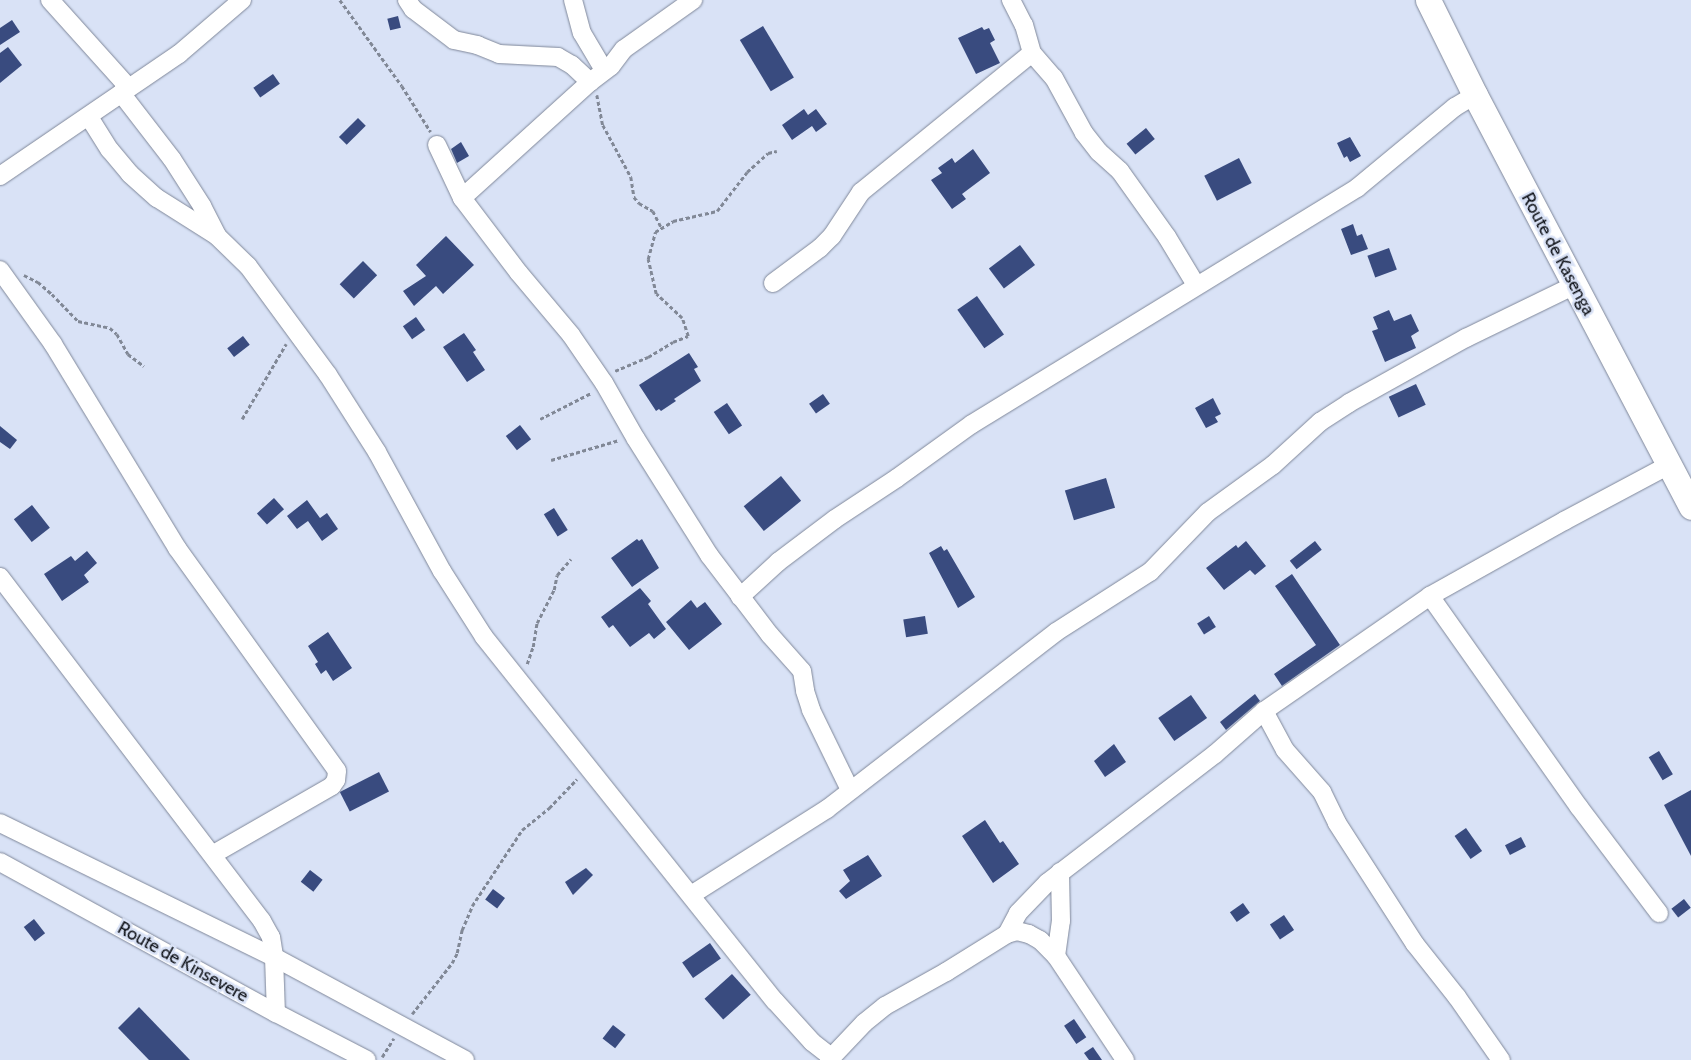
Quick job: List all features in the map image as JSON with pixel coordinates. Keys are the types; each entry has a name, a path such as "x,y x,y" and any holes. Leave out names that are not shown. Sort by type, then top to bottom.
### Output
{"highway":[{"name":"Route de Kasenga","path":"1428,0 1475,95 1691,507"}],"street":[{"path":"50,0 125,91 202,206 217,236"},
{"path":"0,176 179,54 242,0"},
{"path":"407,0 413,9 454,40 477,45 499,54 558,57 572,65 590,82"},
{"path":"573,0 582,33 604,70"},
{"path":"462,198 590,82 611,66 624,49 635,39 693,0"},
{"path":"1011,0 1024,25 1032,53 1054,78 1084,133 1099,152 1120,171 1196,285"},
{"path":"773,283 820,248 832,236 861,192 1032,53"},
{"path":"740,596 778,562 834,519 898,478 972,424 1357,188 1454,108 1475,95"},
{"path":"89,117 110,150 130,174 157,198 217,236 248,266 328,375 377,452 459,600 517,680 775,1001 830,1059 864,1023 885,1006 946,972 1006,934 1017,931 1029,934 1040,940 1056,956 1125,1060"},
{"path":"437,145 462,198 519,273 571,335 604,383 636,439 709,555 770,636 802,671 805,691 811,710 850,790"},
{"path":"0,270 53,344 176,548 337,771 336,780 332,786 212,855"},
{"path":"691,895 827,809 850,790 908,749 1056,632 1150,572 1208,512 1273,465 1320,422 1419,363 1575,286"},
{"path":"1006,934 1030,897 1215,754 1264,711 1430,596 1564,520 1669,465"},
{"path":"0,578 262,921 271,937 274,957 276,1013"},
{"path":"1430,596 1579,807 1659,913"},
{"path":"1264,711 1285,750 1322,792 1337,823 1415,944 1457,996 1501,1060"},
{"path":"0,823 274,957 465,1060"},
{"name":"Route de Kinsevere","path":"0,862 364,1059"},
{"path":"1056,956 1061,921 1060,872"},
{"path":"342,1060 364,1059"}],"path":[{"path":"340,0 402,86 437,145"},
{"path":"590,82 600,101 603,124 630,176 634,197 639,203 653,211 661,227"},
{"path":"540,419 587,396 604,383 614,371 648,358 672,342 688,336 682,318 660,300 655,290 648,259 655,232 672,220 717,211 747,172 768,153 777,152"},
{"path":"21,274 45,288 78,321 110,328 117,334 128,354 144,366"},
{"path":"242,419 294,330"},
{"path":"552,460 611,442 636,439"},
{"path":"517,680 528,661 537,623 554,590 557,574 571,559"},
{"path":"380,1060 402,1026 452,963 472,906 522,830 549,808 568,786 589,770"}],"building":[{"path":"398,16 401,28 390,30 387,19"},
{"path":"12,20 20,32 0,45 0,28"},
{"path":"763,26 794,77 771,91 740,40"},
{"path":"982,27 984,30 989,28 995,40 990,43 1000,63 976,74 958,38"},
{"path":"8,47 22,65 0,83 0,53"},
{"path":"273,74 280,84 260,98 253,88"},
{"path":"804,109 808,115 816,109 827,124 816,132 812,126 792,140 782,125"},
{"path":"358,118 366,126 347,145 339,137"},
{"path":"1146,128 1155,139 1135,155 1127,144"},
{"path":"1350,137 1361,156 1350,162 1347,156 1344,158 1337,143"},
{"path":"461,142 469,156 457,163 451,149"},
{"path":"973,149 990,173 962,194 966,199 952,209 931,180 942,173 938,168 952,158 955,163"},
{"path":"1239,158 1252,183 1217,201 1204,176"},
{"path":"1353,224 1357,236 1362,234 1368,249 1351,255 1341,229"},
{"path":"446,236 474,265 443,294 436,286 414,306 403,291 426,276 416,265"},
{"path":"1020,245 1035,265 1004,288 989,268"},
{"path":"1389,248 1397,270 1375,277 1367,256"},
{"path":"363,261 377,275 354,298 340,284"},
{"path":"977,296 1004,335 984,348 957,310"},
{"path":"1389,310 1394,321 1411,314 1419,331 1411,336 1416,348 1385,362 1372,331 1378,329 1373,317"},
{"path":"416,317 425,330 412,339 403,326"},
{"path":"464,333 476,350 473,352 485,370 467,382 443,347"},
{"path":"243,336 250,345 234,357 227,348"},
{"path":"689,353 698,367 694,369 701,381 674,399 676,401 661,411 659,409 656,411 639,385"},
{"path":"1416,384 1426,405 1399,418 1389,397"},
{"path":"823,394 830,404 816,414 809,404"},
{"path":"1213,398 1221,414 1215,417 1218,422 1206,428 1195,408"},
{"path":"727,403 742,425 729,434 714,412"},
{"path":"520,425 531,439 517,450 506,436"},
{"path":"0,426 17,440 10,449 0,442"},
{"path":"781,476 801,501 764,531 744,506"},
{"path":"1106,478 1115,508 1074,520 1065,491"},
{"path":"274,498 284,509 267,525 257,513"},
{"path":"307,500 320,518 327,513 338,529 322,541 308,521 297,529 287,516"},
{"path":"32,505 50,528 32,542 14,519"},
{"path":"554,508 568,530 558,536 544,514"},
{"path":"637,539 639,541 642,539 659,568 632,587 611,558"},
{"path":"1246,541 1266,566 1255,575 1250,570 1224,590 1206,568 1236,545 1238,548"},
{"path":"1315,541 1322,550 1297,569 1290,561"},
{"path":"941,546 944,551 947,549 975,597 958,608 929,553"},
{"path":"87,551 97,563 84,575 89,582 62,601 44,574 71,556 75,561"},
{"path":"1292,574 1340,645 1282,686 1274,674 1316,645 1275,586"},
{"path":"640,588 651,601 648,604 666,629 654,639 649,633 630,647 613,625 609,628 601,617"},
{"path":"691,600 697,608 705,602 722,624 689,650 666,622"},
{"path":"925,616 928,634 906,637 903,619"},
{"path":"1209,616 1216,627 1204,634 1197,623"},
{"path":"328,632 352,668 333,681 326,670 321,674 315,664 318,662 308,646"},
{"path":"1255,694 1260,701 1226,730 1220,722"},
{"path":"1191,695 1207,718 1174,741 1158,718"},
{"path":"1114,744 1126,762 1105,777 1094,761"},
{"path":"1659,751 1673,774 1663,780 1649,757"},
{"path":"379,772 389,792 350,812 340,792"},
{"path":"1691,790 1691,856 1664,805"},
{"path":"985,820 1000,843 1003,841 1019,864 993,883 962,836"},
{"path":"1466,828 1482,851 1471,859 1455,836"},
{"path":"1521,837 1526,847 1510,855 1505,845"},
{"path":"868,855 882,876 846,899 839,891 850,881 843,870"},
{"path":"586,868 593,875 573,895 565,882"},
{"path":"310,870 323,880 313,892 301,882"},
{"path":"493,889 505,898 497,908 485,899"},
{"path":"1684,899 1691,908 1678,918 1671,909"},
{"path":"1243,903 1250,913 1237,922 1230,912"},
{"path":"1284,915 1294,930 1280,939 1270,925"},
{"path":"34,919 45,933 35,941 24,927"},
{"path":"710,943 721,959 693,978 682,963"},
{"path":"732,974 751,995 723,1020 705,999"},
{"path":"139,1007 190,1060 149,1060 118,1028"},
{"path":"1074,1019 1086,1037 1076,1044 1064,1026"},
{"path":"613,1025 626,1035 615,1048 603,1038"},
{"path":"1093,1047 1102,1060 1089,1060 1084,1053"}]}
